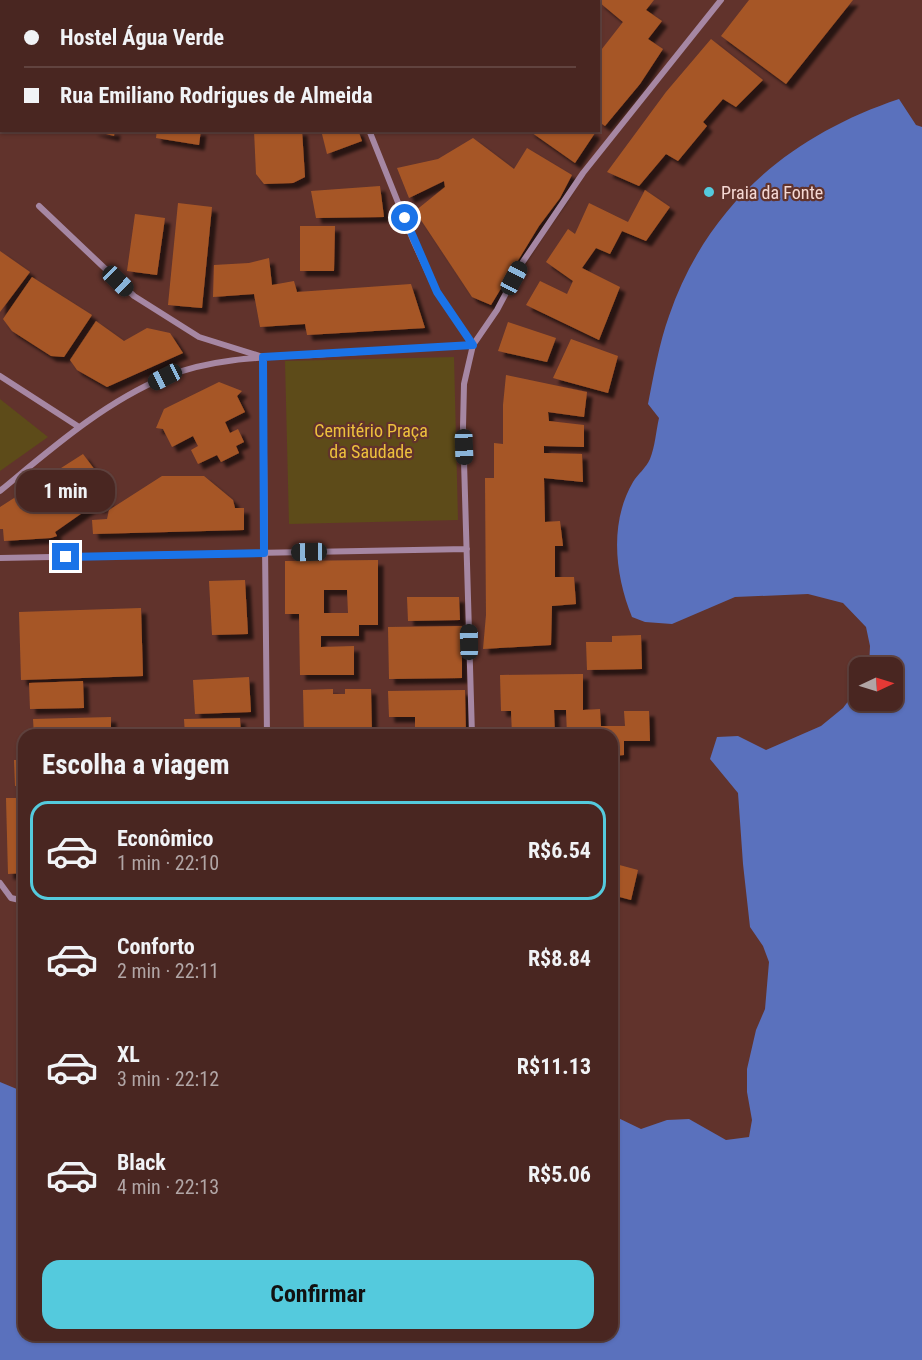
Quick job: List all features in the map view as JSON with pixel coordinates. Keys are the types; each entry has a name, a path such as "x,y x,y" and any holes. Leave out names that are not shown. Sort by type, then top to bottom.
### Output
{"street":[{"path":"472,729 464,384 473,345 496,310 522,262 583,173 720,0"},
{"path":"370,132 413,240 437,292 473,345"},
{"path":"39,206 134,296 199,337 263,357"},
{"path":"0,491 79,427 132,393 165,377 201,365 263,357 473,345"},
{"path":"263,357 267,729"},
{"path":"0,376 79,427"},
{"path":"0,558 467,549"},
{"path":"0,883 11,898 18,900"}],"green space":[{"name":"Cemitério Praça da Saudade","path":"454,357 458,520 289,524 285,361"},
{"path":"0,399 48,437 0,471"}],"water":[{"path":"899,99 916,125 922,127 922,1360 0,1360 0,1082 18,1090 18,1341 618,1341 618,1118 641,1129 667,1120 689,1119 726,1140 749,1137 752,1120 747,1092 747,1069 756,1030 765,1009 769,962 763,946 750,927 738,793 710,759 717,737 738,736 766,750 821,726 849,700 849,711 903,711 903,657 869,657 866,627 843,603 808,594 735,597 672,624 645,622 632,617 619,567 617,549 620,514 633,482 648,462 653,449 659,418 648,404 665,327 685,276 706,240 730,208 758,179 789,154 823,132"}],"building":[{"path":"654,0 646,10 662,21 648,39 663,49 640,84 605,126 600,122 600,51 623,22 600,1"},
{"path":"749,0 853,0 786,84 721,36"},
{"path":"711,39 763,80 736,107 723,99 703,122 707,126 678,161 666,154 639,186 607,172 666,92"},
{"path":"99,132 115,132 114,136"},
{"path":"157,132 201,132 199,145 156,138"},
{"path":"254,132 302,132 305,177 293,183 264,184 256,174"},
{"path":"322,132 359,132 362,141 327,154"},
{"path":"531,132 594,132 575,163"},
{"path":"473,138 514,169 527,148 572,175 560,198 539,226 491,305 472,297 415,211 445,187 444,181 409,198 397,168 438,159"},
{"path":"380,186 384,217 316,218 311,191"},
{"path":"645,190 670,207 646,241 622,231 610,254 596,248 582,268 620,287 599,340 526,305 540,281 567,294 573,281 546,262 568,229 575,234 589,203 628,222"},
{"path":"178,203 212,207 202,308 168,305"},
{"path":"135,214 165,218 157,275 127,271"},
{"path":"300,226 335,226 334,271 300,271"},
{"path":"0,251 30,272 0,312"},
{"path":"269,258 272,285 294,281 297,292 411,284 425,328 307,335 305,324 260,327 254,294 213,297 214,265 249,263"},
{"path":"32,277 92,315 64,357 51,356 12,331 3,319"},
{"path":"96,321 124,341 147,328 170,333 183,353 107,387 77,370 70,360"},
{"path":"508,322 556,338 547,362 498,351"},
{"path":"571,339 618,356 608,393 553,378"},
{"path":"506,375 587,392 584,417 548,412 549,421 584,425 584,447 544,446 544,453 582,454 583,482 544,478 545,522 560,521 563,546 555,546 555,577 574,577 576,604 552,606 551,645 483,649 486,615 485,478 494,478 494,443 503,444"},
{"path":"219,382 242,391 237,396 245,412 225,422 230,433 238,429 244,442 236,446 239,453 221,462 217,455 198,464 191,450 198,446 193,436 172,447 163,429 156,428 164,409"},
{"path":"83,454 110,490 105,494 108,502 99,508 95,504 55,532 57,536 4,541 3,529 0,529 0,507"},
{"path":"162,476 204,476 233,500 235,508 244,508 244,530 93,534 92,520 107,519 109,510"},
{"path":"378,560 378,625 359,625 359,636 321,636 321,647 354,646 354,675 300,675 299,614 285,614 285,561","holes":["324,590 347,590 348,613 324,613"]},
{"path":"245,580 248,634 212,635 209,581"},
{"path":"407,597 459,597 460,620 408,621"},
{"path":"141,608 143,676 21,680 19,612"},
{"path":"462,626 462,678 389,679 388,627"},
{"path":"641,635 642,669 587,670 586,642 612,642 612,636"},
{"path":"583,674 583,710 600,709 601,726 625,726 624,711 649,711 650,741 624,741 624,755 618,756 618,729 567,729 566,710 554,710 555,729 512,729 511,711 501,711 500,675"},
{"path":"249,677 251,712 195,714 193,680"},
{"path":"83,681 84,708 30,709 29,683"},
{"path":"333,689 333,694 345,694 345,689 371,689 372,729 304,729 303,690"},
{"path":"465,690 466,729 415,729 415,717 389,717 388,691"},
{"path":"111,717 111,729 34,729 33,719"},
{"path":"240,718 241,729 185,729 184,719"},
{"path":"14,760 18,760 18,786 15,786"},
{"path":"6,798 18,798 18,873 8,874"},
{"path":"618,865 638,870 631,900 618,897"}],"place":[{"name":"Praia da Fonte","path":"709,192"}],"route":[{"path":"66,557 264,553 263,357 473,345 437,292 405,218"}]}
